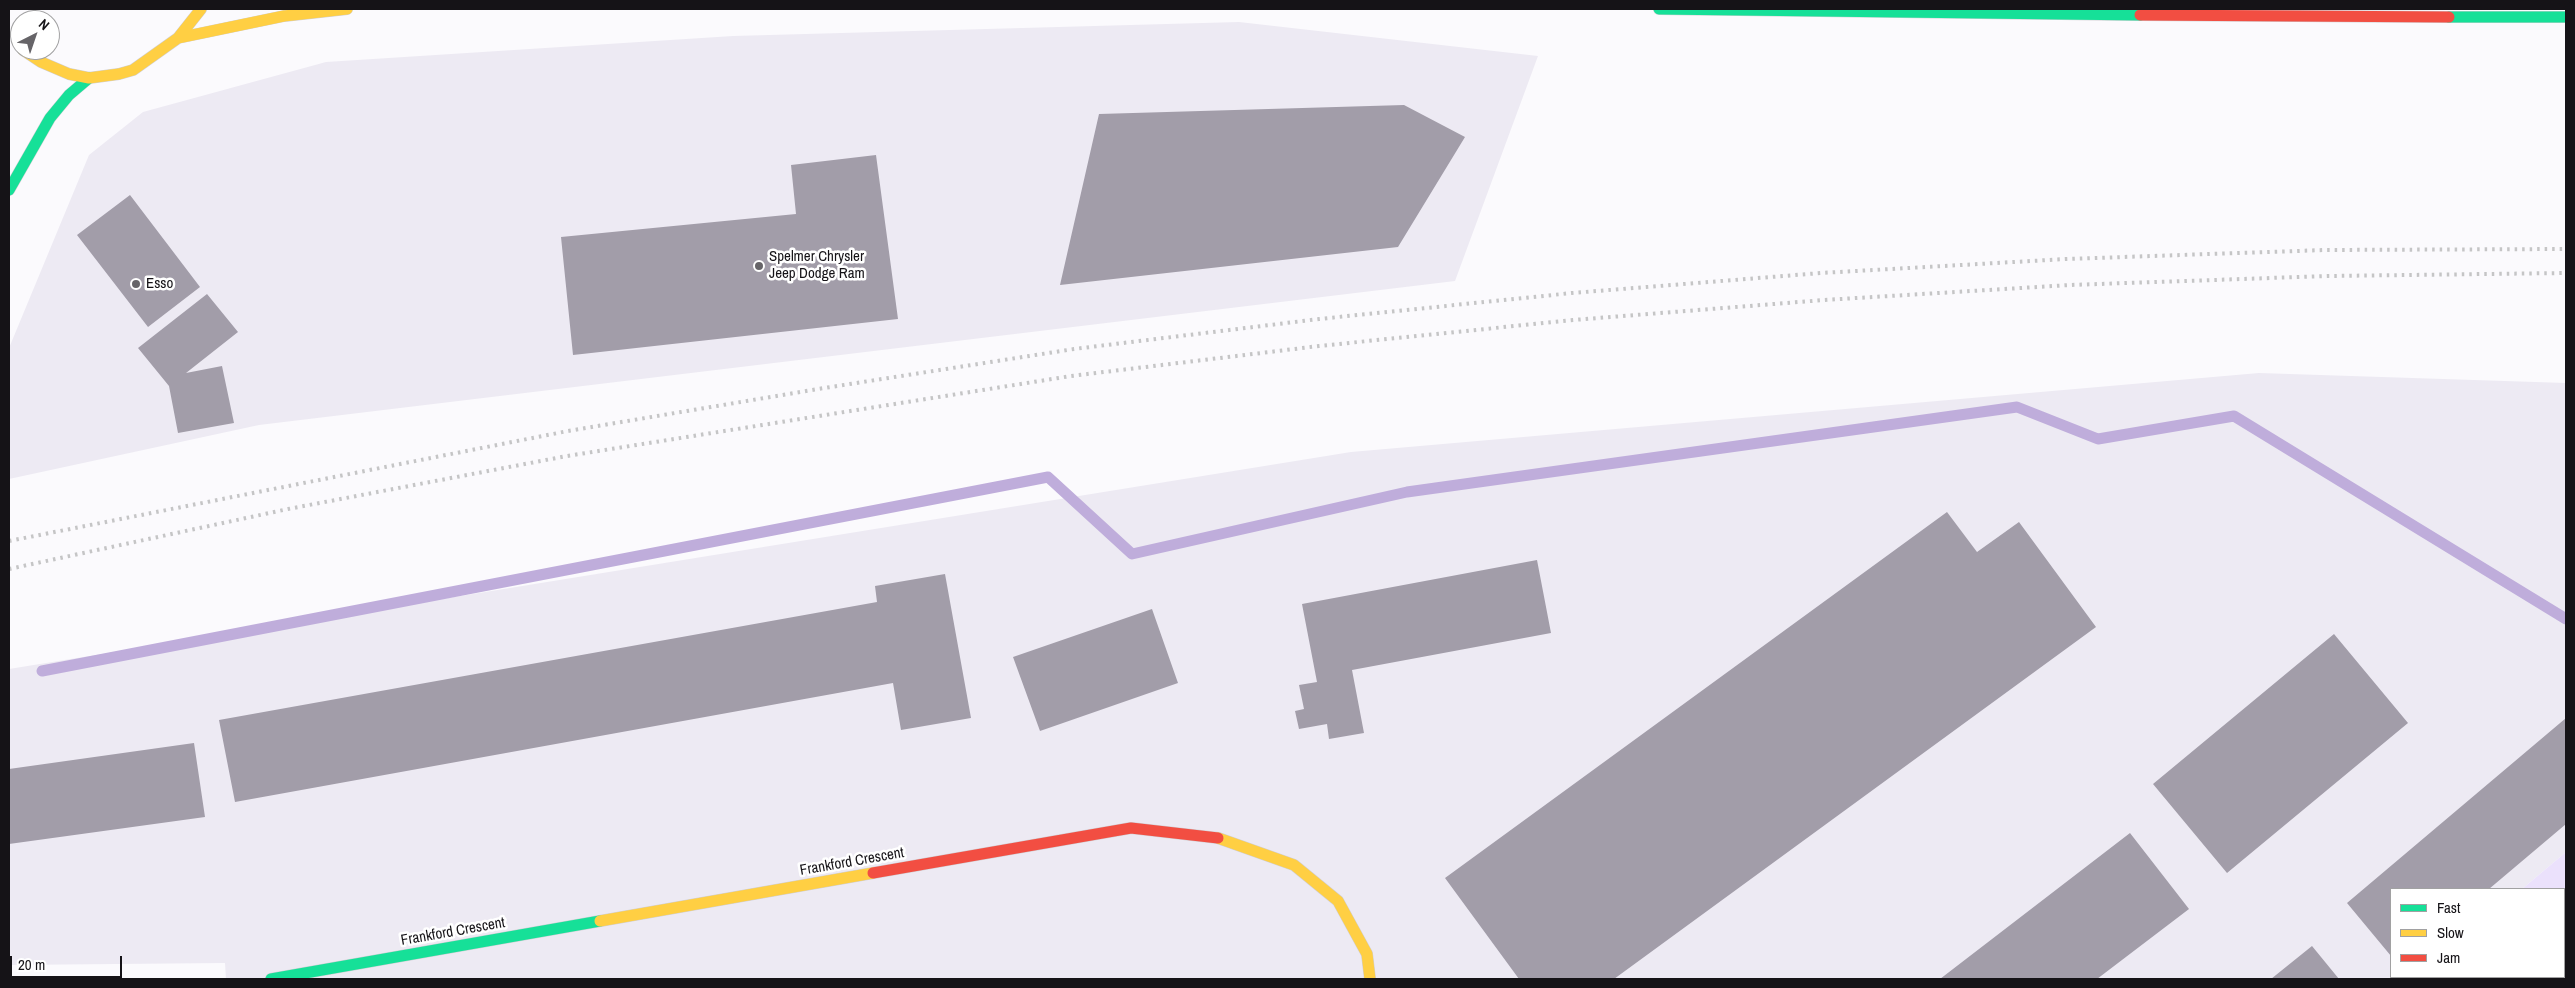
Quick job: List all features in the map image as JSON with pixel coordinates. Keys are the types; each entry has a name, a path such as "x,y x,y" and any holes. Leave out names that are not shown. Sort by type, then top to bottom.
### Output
{"main road":[{"path":"42,60 55,68 88,78 132,70 178,38 201,9"},
{"path":"178,38 284,16 347,9"},
{"path":"1659,9 2274,17 2566,17"},
{"path":"9,190 50,118 68,95 88,78"},
{"name":"Frankford Crescent","path":"271,979 1131,828 1216,836 1294,865 1338,900 1367,954 1370,979"}],"shaded area":[{"path":"1239,22 1538,56 1455,281 259,425 9,479 9,348 89,155 143,112 326,62 733,36"},
{"path":"2259,373 2566,383 2566,852 2523,888 2390,888 2390,978 2416,978 2415,979 226,979 225,963 9,965 9,669 1351,452"},
{"path":"2566,852 2566,979 2415,979 2565,978 2565,888 2523,888"}],"building":[{"path":"1404,105 1465,137 1398,247 1060,285 1099,114"},
{"path":"876,155 898,319 573,355 561,237 796,214 791,165"},
{"path":"130,195 200,287 148,327 77,235"},
{"path":"207,294 238,332 186,373 222,366 234,423 178,433 169,386 138,348"},
{"path":"1947,512 1977,552 2019,522 2096,627 1614,979 1519,979 1445,878"},
{"path":"1537,560 1551,633 1352,670 1364,733 1329,739 1327,724 1299,729 1295,711 1304,709 1299,685 1317,682 1302,604"},
{"path":"945,574 971,718 901,730 893,683 235,802 219,720 877,602 875,586"},
{"path":"1152,609 1178,683 1040,731 1013,657"},
{"path":"2334,634 2408,723 2227,873 2153,784"},
{"path":"2566,718 2566,824 2490,888 2390,888 2390,955 2347,903"},
{"path":"194,743 205,817 9,844 9,769"},
{"path":"2130,833 2189,909 2097,979 1940,979"},
{"path":"2312,946 2339,979 2271,979"}],"waterway":[{"path":"42,671 1048,477 1132,554 1407,492 2017,407 2098,439 2234,416 2566,619"}],"railway":[{"path":"9,541 568,431 1074,349 1319,319 1572,293 1821,273 2066,259 2325,250 2566,249"},
{"path":"9,569 288,509 567,456 1071,376 1319,346 1573,320 1824,300 2070,285 2328,276 2566,273"}],"traffic: fast":[{"path":"1659,9 2140,15"},
{"path":"2449,17 2566,17"},
{"path":"9,190 50,118 69,95 89,78"},
{"path":"271,979 600,921"}],"traffic: slow":[{"path":"38,60 69,74 89,78 133,70 178,38 201,9"},
{"path":"178,38 284,16 347,9"},
{"path":"1218,838 1294,865 1338,901 1367,954 1370,979"},
{"path":"600,921 873,873"}],"traffic: jam":[{"path":"2140,15 2449,17"},
{"path":"873,873 1131,828 1218,838"}],"place":[{"name":"Spelmer Chrysler Jeep Dodge Ram","path":"759,266"},
{"name":"Esso","path":"136,284"}]}
